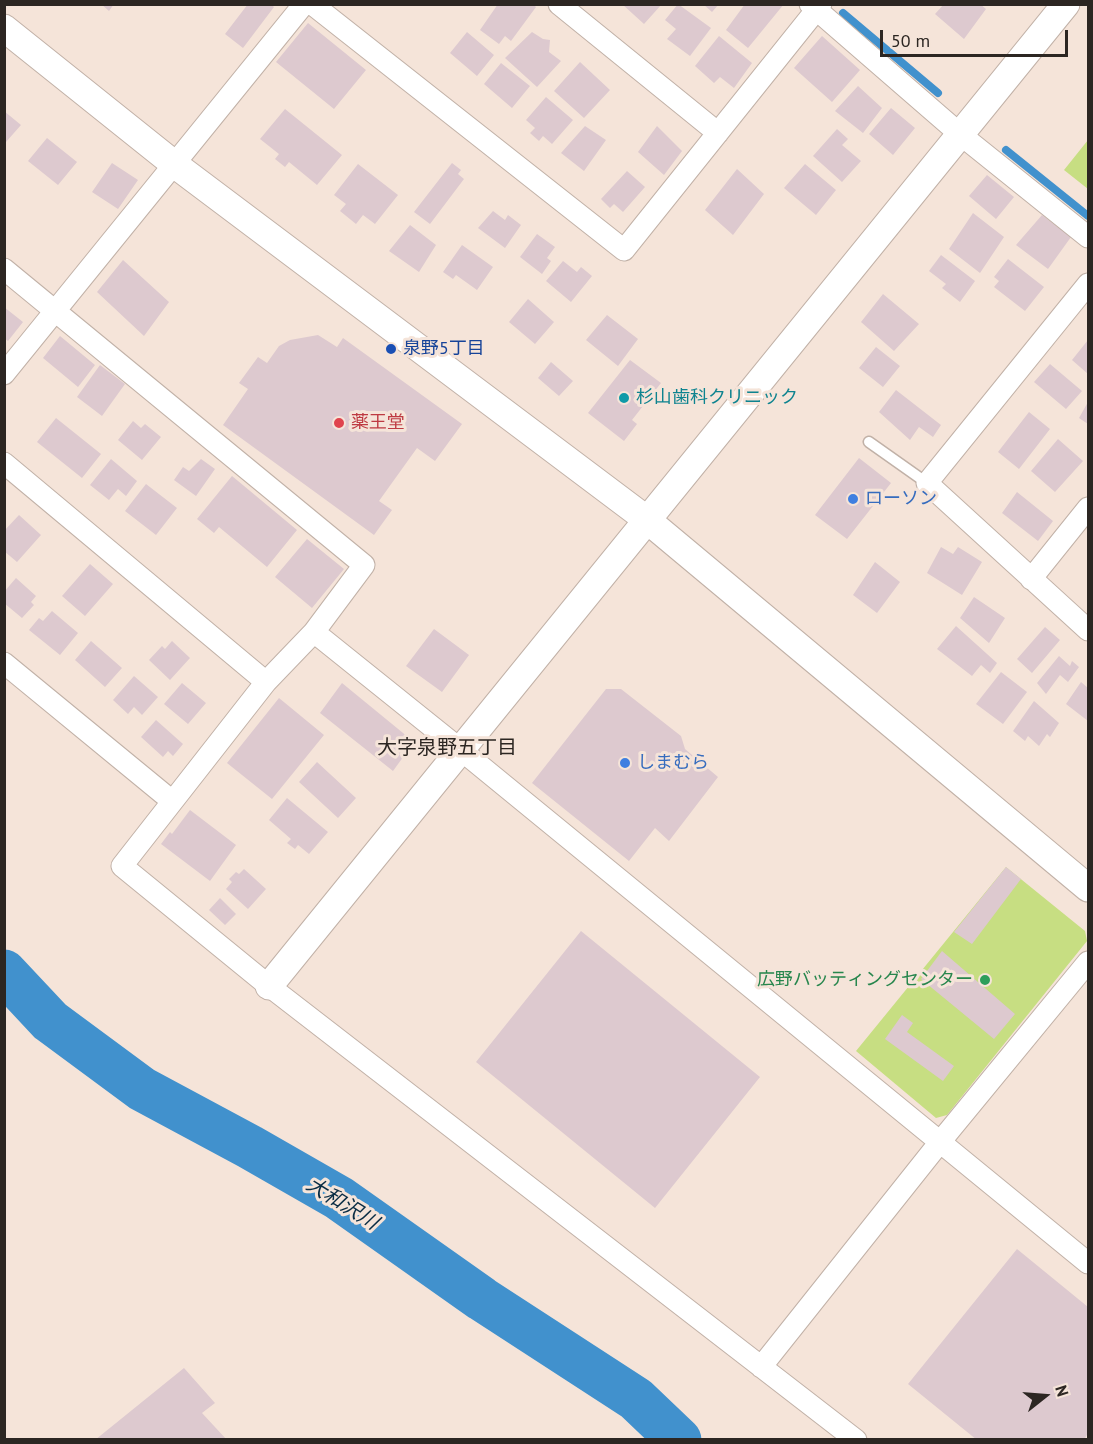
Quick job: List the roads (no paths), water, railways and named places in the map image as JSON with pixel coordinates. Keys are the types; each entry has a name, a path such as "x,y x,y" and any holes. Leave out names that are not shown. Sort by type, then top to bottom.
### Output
{"street":[{"path":"4,374 304,4"},
{"path":"312,4 624,250 816,6 961,135 1089,237"},
{"path":"559,4 718,133"},
{"path":"269,986 1066,4"},
{"path":"4,28 174,164 646,519 1089,888"},
{"path":"4,269 364,565 314,632 266,682 122,866 269,986 856,1440"},
{"path":"1089,284 927,483 1089,630"},
{"path":"4,463 266,682"},
{"path":"1031,579 1089,508"},
{"path":"314,632 1089,1263"},
{"path":"4,663 172,801"},
{"path":"761,1367 940,1142 1089,962"}],"lane":[{"path":"868,442 927,483"}],"waterway":[{"path":"843,13 938,93"},
{"path":"1006,150 1088,216"},
{"name":"大和沢川","path":"4,972 50,1021 142,1089 339,1198 482,1299 636,1399 679,1440"}],"place":[{"name":"泉野5丁目","path":"391,349"},
{"name":"杉山歯科クリニック","path":"624,398"},
{"name":"薬王堂","path":"339,423"},
{"name":"ローソン","path":"853,499"},
{"name":"しまむら","path":"625,763"},
{"name":"広野バッティングセンター","path":"985,980"}],"district":[{"name":"大字泉野五丁目","path":"447,748"}]}
